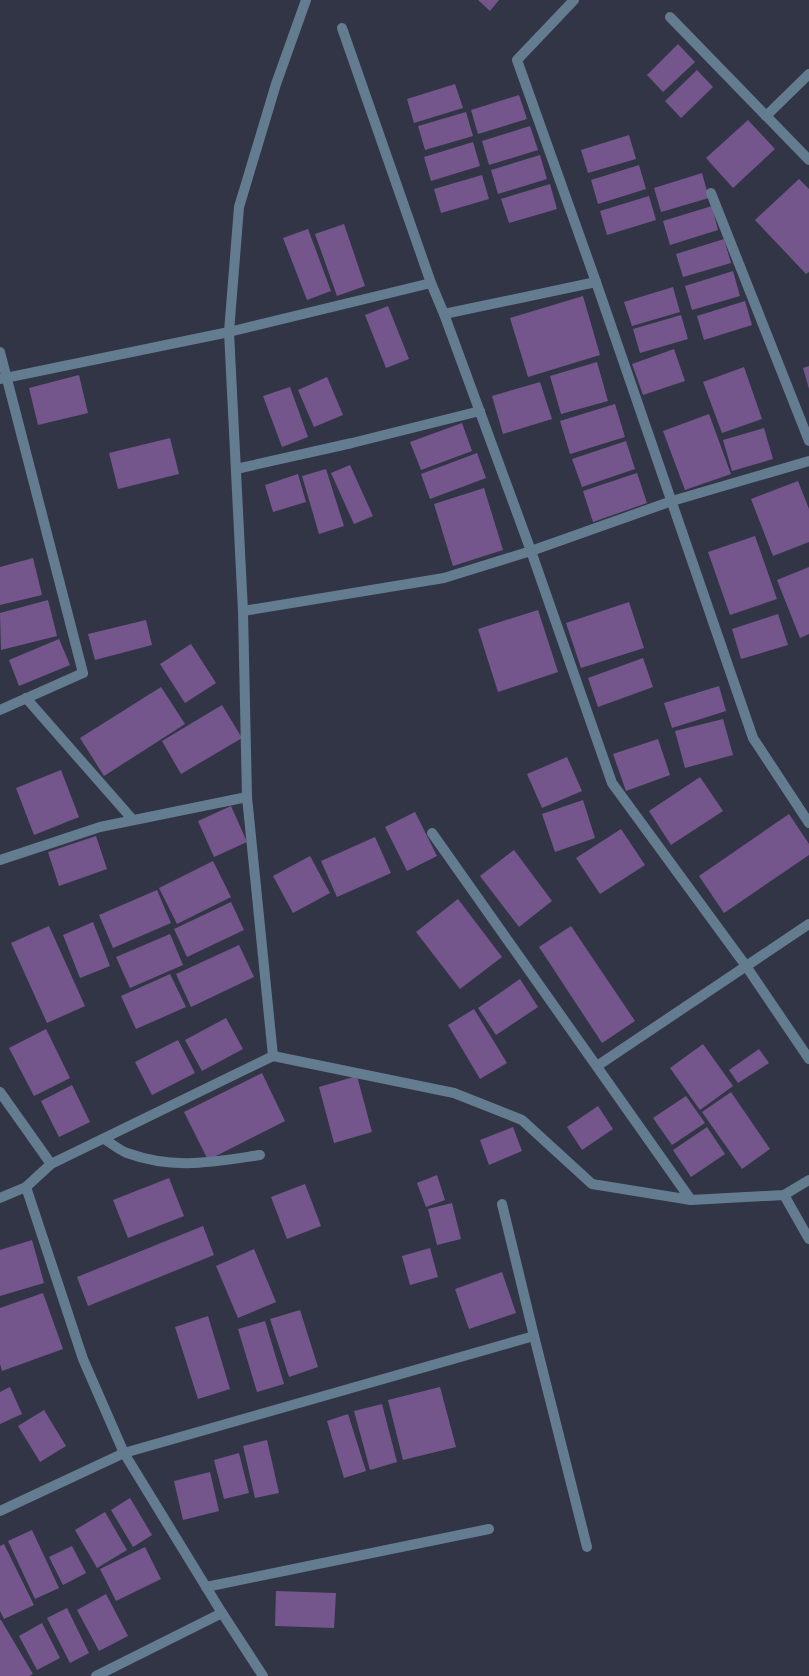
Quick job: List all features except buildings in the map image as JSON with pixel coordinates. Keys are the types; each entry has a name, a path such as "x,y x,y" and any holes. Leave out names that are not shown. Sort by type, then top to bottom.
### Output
{"street":[{"path":"273,1056 247,797 243,611 229,332 239,207 276,84 306,0"},
{"path":"570,1 517,60 596,282 753,738 809,823"},
{"path":"670,17 809,160"},
{"path":"342,28 431,283 444,314 531,551 612,783 746,966 809,1059"},
{"path":"766,116 809,74"},
{"path":"712,194 809,441"},
{"path":"444,314 596,282"},
{"path":"3,378 229,332 431,283"},
{"path":"0,352 3,378 83,673 0,710"},
{"path":"236,469 352,443 480,411"},
{"path":"243,611 444,578 531,551 672,501 809,460"},
{"path":"26,698 133,820"},
{"path":"0,860 100,827 247,797"},
{"path":"432,833 692,1200"},
{"path":"597,1066 809,924"},
{"path":"0,1198 26,1187 51,1164 273,1056 454,1093 522,1120 592,1184 692,1200 784,1195 809,1180"},
{"path":"0,1092 51,1164"},
{"path":"104,1139 126,1153 167,1164 203,1164 260,1155"},
{"path":"26,1187 83,1359 124,1453 222,1613 263,1676"},
{"path":"784,1195 809,1239"},
{"path":"502,1204 587,1547"},
{"path":"1,1510 124,1453 534,1336"},
{"path":"206,1587 489,1529"},
{"path":"96,1676 222,1613"}]}
